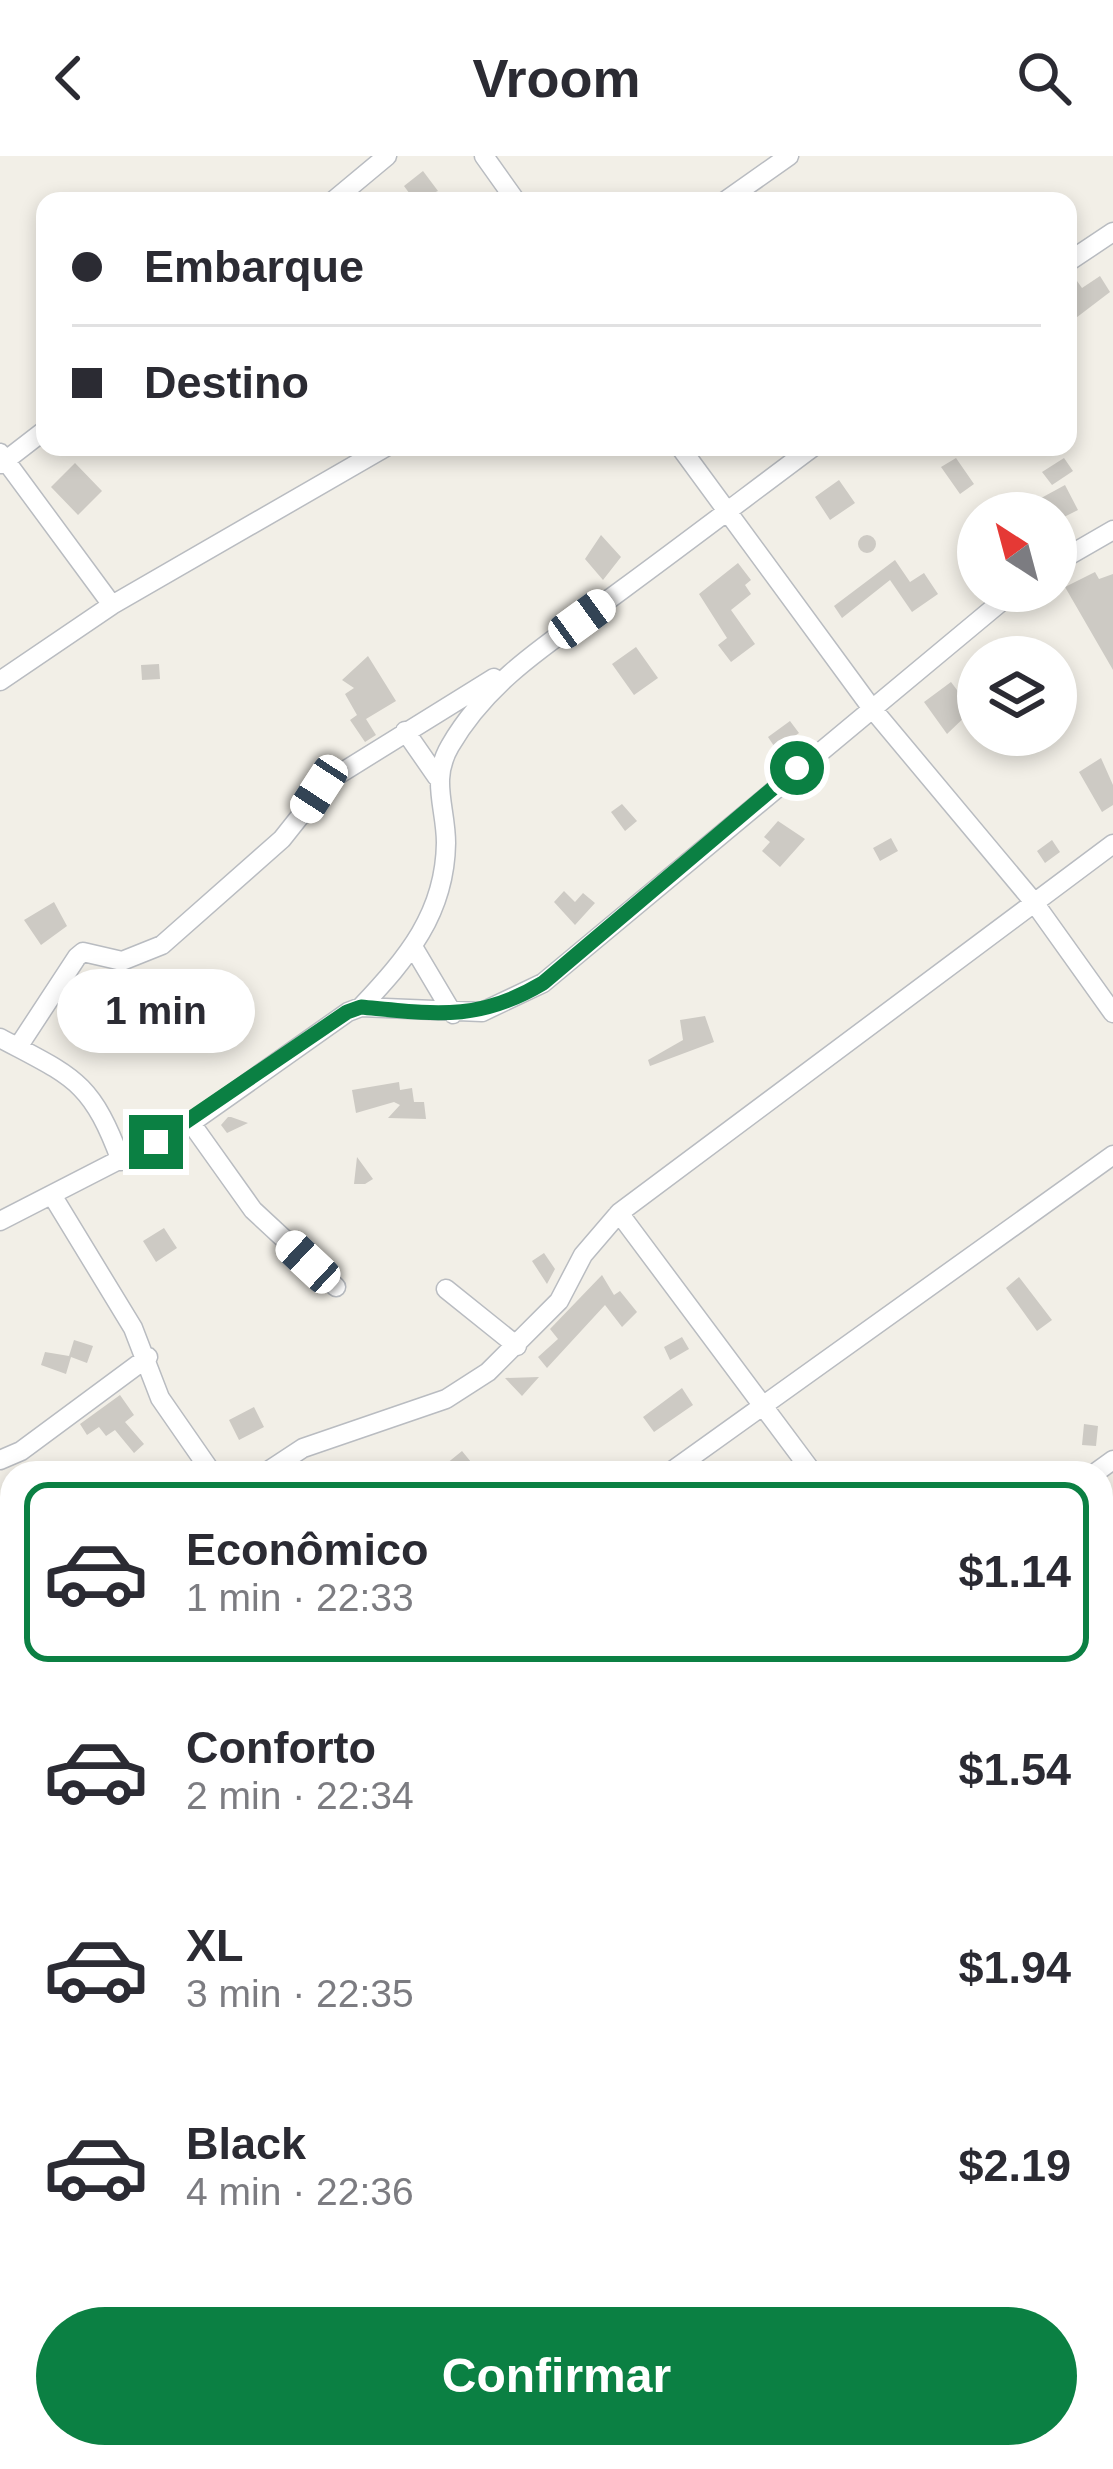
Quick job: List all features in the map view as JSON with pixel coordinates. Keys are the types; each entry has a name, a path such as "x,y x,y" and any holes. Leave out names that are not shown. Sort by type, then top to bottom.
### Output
{"street":[{"path":"344,192 387,156"},
{"path":"484,156 510,192"},
{"path":"738,192 789,156"},
{"path":"1077,256 1113,232"},
{"path":"36,436 2,459 112,605"},
{"path":"0,681 112,605 370,456"},
{"path":"686,456 870,706 1033,901 1113,1012"},
{"path":"121,1161 92,1094 70,1075 9,1043 77,956 83,952 122,961 162,945 282,839 328,781 508,669 801,456"},
{"path":"1077,551 1113,530"},
{"path":"361,1007 482,1012 543,983 988,612"},
{"path":"436,777 448,748 508,669"},
{"path":"0,1221 191,1123 317,1029 361,1007 415,950 444,879 446,839 436,777 405,731"},
{"path":"283,1461 303,1448 446,1399 517,1346 560,1301 583,1255 619,1213 1113,844"},
{"path":"415,950 453,1014"},
{"path":"191,1123 253,1210 336,1287"},
{"path":"685,1461 1113,1155"},
{"path":"52,1195 148,1357 160,1398 204,1461"},
{"path":"619,1213 804,1461"},
{"path":"446,1289 517,1346"},
{"path":"0,1460 22,1451 148,1357"}],"building":[{"path":"423,171 438,191 408,192 404,186"},
{"path":"1100,276 1110,292 1077,317 1077,281 1082,288"},
{"path":"956,458 974,484 959,492 941,467"},
{"path":"1064,458 1073,471 1052,485 1042,472"},
{"path":"75,463 102,491 78,515 51,487"},
{"path":"839,480 855,503 830,520 815,497"},
{"path":"601,535 621,557 603,580 585,559"},
{"path":"867,535 876,544 867,553 858,544"},
{"path":"895,560 910,582 924,573 938,594 912,612 890,580 842,618 834,606"},
{"path":"738,563 751,580 745,585 751,594 731,610 755,644 731,662 718,645 727,638 699,594"},
{"path":"1095,572 1099,579 1113,574 1113,670 1077,608 1077,581"},
{"path":"636,647 658,678 634,695 612,664"},
{"path":"368,656 396,701 366,719 376,735 365,742 350,720 357,715 345,694 354,688 342,680"},
{"path":"159,664 160,679 142,680 141,665"},
{"path":"951,682 957,690 957,724 947,734 924,702"},
{"path":"790,721 799,733 776,749 768,737"},
{"path":"1101,758 1113,785 1113,805 1102,812 1079,772"},
{"path":"622,804 637,821 625,831 611,812"},
{"path":"778,821 805,839 780,867 762,851 770,842 764,837"},
{"path":"891,838 898,851 880,861 873,848"},
{"path":"1052,840 1060,852 1045,863 1037,851"},
{"path":"564,891 575,902 583,893 595,903 575,925 554,902"},
{"path":"54,902 67,926 41,945 24,920"},
{"path":"705,1016 714,1042 650,1066 648,1060 683,1040 680,1020"},
{"path":"399,1082 400,1090 412,1088 414,1102 424,1102 426,1119 388,1118 400,1105 394,1102 356,1113 352,1090"},
{"path":"228,1117 248,1123 227,1133 221,1125"},
{"path":"357,1157 373,1179 365,1184 354,1184"},
{"path":"164,1228 177,1248 156,1262 143,1241"},
{"path":"544,1253 555,1269 547,1284 532,1261"},
{"path":"602,1275 614,1295 620,1291 637,1312 622,1327 605,1305 547,1368 538,1357 558,1339 550,1329"},
{"path":"1019,1277 1052,1320 1037,1331 1006,1288"},
{"path":"682,1337 689,1349 670,1360 664,1347"},
{"path":"74,1340 93,1346 87,1363 71,1357 66,1374 41,1365 45,1352 69,1356"},
{"path":"539,1377 522,1396 505,1378"},
{"path":"682,1388 693,1405 654,1432 643,1417"},
{"path":"120,1395 134,1415 125,1422 144,1444 134,1453 115,1430 106,1436 99,1427 87,1435 80,1424"},
{"path":"254,1407 264,1427 239,1440 229,1420"},
{"path":"1084,1424 1098,1426 1096,1446 1082,1445"},
{"path":"462,1451 470,1461 450,1461"}],"route":[{"path":"156,1142 191,1123 347,1012 361,1007 443,1015 482,1012 543,983 797,768"}]}
